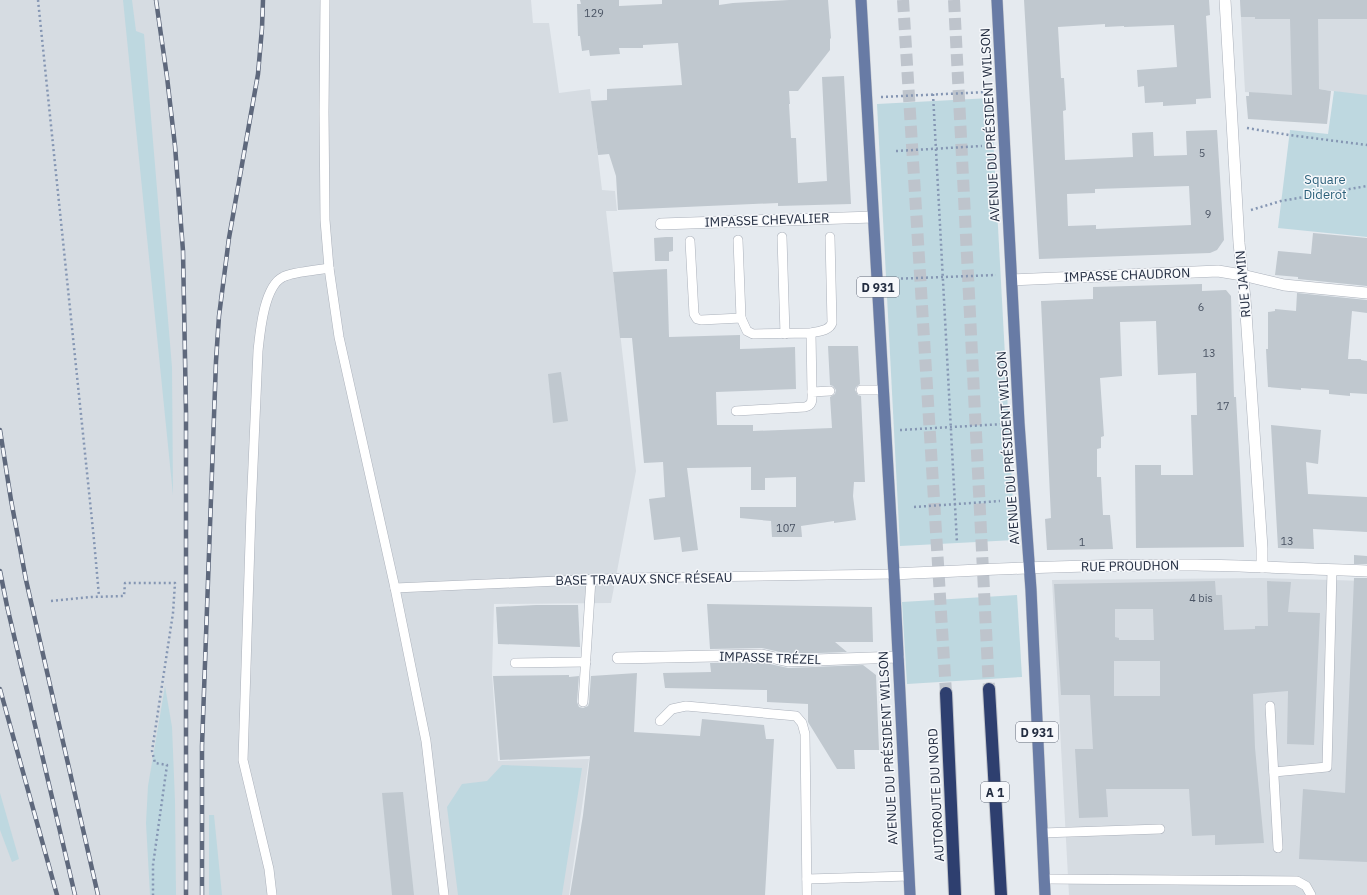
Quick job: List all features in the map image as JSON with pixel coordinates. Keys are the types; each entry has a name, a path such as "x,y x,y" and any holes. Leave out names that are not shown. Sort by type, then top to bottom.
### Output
{"highway":[{"name":"A 1","path":"989,689 1000,895"},
{"name":"AUTOROUTE DU NORD","path":"946,693 955,895"}],"main road":[{"name":"AVENUE DU PRÉSIDENT WILSON","path":"861,0 894,574 910,895"},
{"name":"AVENUE DU PRÉSIDENT WILSON","path":"997,0 1019,423 1030,569 1045,895"}],"street":[{"name":"RUE JAMIN","path":"1225,0 1237,213 1246,307 1262,567"},
{"name":"IMPASSE CHEVALIER","path":"661,224 874,217"},
{"name":"IMPASSE CHAUDRON","path":"1012,280 1218,271 1284,285 1367,293"},
{"name":"RUE PROUDHON","path":"894,574 1142,565 1367,571"},
{"name":"IMPASSE TRÉZEL","path":"618,658 762,655 788,661 898,657"}],"lane":[{"path":"325,0 324,220 329,268 339,337 395,588 426,741 444,895"},
{"path":"782,237 785,334"},
{"path":"738,240 741,318 747,331 753,334 785,334 811,333 827,329 831,326 830,237"},
{"path":"690,241 694,314 697,319 741,318"},
{"path":"272,895 269,869 243,760 258,351 261,325 266,302 274,287 283,277 329,268"},
{"path":"736,411 805,408 809,406 812,402 811,333"},
{"path":"861,390 883,390"},
{"path":"812,392 830,391"},
{"path":"1274,772 1327,767 1332,570"},
{"name":"BASE TRAVAUX SNCF RÉSEAU","path":"395,588 591,579 894,574"},
{"path":"583,702 591,579"},
{"path":"516,663 586,662"},
{"path":"660,721 672,709 686,706 796,716 802,724 805,734 807,895"},
{"path":"1270,706 1278,848"},
{"path":"1042,833 1160,829"},
{"path":"807,879 909,876"},
{"path":"1044,879 1297,880 1306,886 1312,895"}],"path":[{"path":"38,0 94,532 99,596"},
{"path":"867,98 995,92"},
{"path":"933,94 957,544"},
{"path":"1232,126 1367,145"},
{"path":"896,151 982,146"},
{"path":"1237,213 1281,200 1367,186"},
{"path":"877,280 999,274"},
{"path":"886,431 1019,423"},
{"path":"914,507 1000,501"},
{"path":"51,601 99,596 124,596 125,583 176,583 173,613 152,751 155,763 167,765 153,865 153,895"}],"shaded area":[{"path":"0,0 531,0 533,23 549,23 559,93 590,89 602,190 615,191 617,211 606,211 636,471 611,603 494,604 492,674 498,761 589,759 569,895 0,895"},
{"path":"1240,0 1367,0 1367,96 1298,86 1297,96 1245,92"},
{"path":"1261,578 1367,581 1367,895 1069,895 1052,580"}],"green space":[{"path":"123,0 132,0 136,31 144,34 172,367 173,495"},
{"name":"Square Diderot","path":"1334,91 1367,95 1367,237 1278,228 1290,130 1328,134"},
{"path":"991,98 1015,540 900,546 877,104"},
{"path":"1017,595 1022,677 907,684 902,602"},
{"path":"165,686 172,727 175,801 176,895 150,895 146,823 148,786"},
{"path":"502,765 582,768 562,895 458,895 447,807 462,784 487,781"},
{"path":"0,793 19,859 12,862 0,830"},
{"path":"209,815 214,815 222,895 209,895"}],"building":[{"path":"580,0 619,0 619,6 662,4 662,0 719,0 719,5 789,0 828,0 831,38 830,50 798,91 789,91 791,138 796,138 798,183 827,181 822,77 844,76 851,204 778,206 778,203 618,210 616,176 609,154 598,155 591,101 607,100 607,89 682,85 678,43 643,45 643,48 619,48 620,54 590,56 589,50 582,51 580,36 578,36 577,4 581,4"},
{"path":"1024,0 1209,0 1210,15 1206,16 1211,98 1196,99 1196,104 1163,106 1163,102 1145,103 1144,86 1138,87 1137,70 1177,67 1174,25 1105,27 1105,24 1058,27 1061,78 1064,78 1066,110 1063,111 1065,160 1133,157 1132,133 1153,132 1154,156 1187,155 1186,131 1217,130 1224,240 1217,250 1210,253 1039,259","holes":["1189,186 1191,225 1096,229 1096,225 1068,226 1067,194 1095,193 1095,189"]},
{"path":"1240,0 1367,0 1367,19 1318,19 1319,89 1331,91 1327,124 1248,119 1246,96 1249,96 1249,92 1292,95 1290,19 1255,19 1255,17 1241,17"},
{"path":"1313,233 1367,238 1367,286 1298,279 1298,277 1275,275 1278,251 1311,254"},
{"path":"673,237 673,251 669,252 669,261 655,261 654,238"},
{"path":"667,269 669,337 740,335 740,349 795,347 796,389 716,392 717,425 753,425 753,431 832,428 830,397 835,394 836,390 830,385 828,346 858,346 860,384 855,390 858,395 861,396 865,482 854,482 853,496 856,520 834,523 834,521 801,526 802,537 772,537 771,521 740,518 740,507 796,507 796,477 765,478 765,490 751,490 751,467 687,468 698,550 682,552 680,537 654,540 649,499 665,497 663,462 644,463 632,338 620,338 613,272"},
{"path":"1202,284 1202,291 1226,290 1231,296 1234,397 1236,397 1244,547 1136,548 1135,465 1161,465 1161,475 1193,475 1191,415 1197,415 1196,373 1158,375 1156,321 1120,322 1122,376 1100,378 1104,436 1101,437 1101,448 1097,449 1097,477 1101,477 1103,515 1110,515 1113,549 1047,550 1045,519 1051,518 1041,301 1093,299 1093,287"},
{"path":"1297,293 1367,300 1367,313 1352,311 1348,359 1361,359 1367,361 1367,394 1350,393 1350,396 1329,394 1329,390 1301,388 1301,390 1268,387 1266,349 1268,349 1268,312 1275,311 1275,309 1296,311"},
{"path":"561,372 568,421 553,423 548,374"},
{"path":"1271,425 1321,430 1318,464 1306,462 1308,494 1367,497 1367,532 1313,529 1314,549 1278,548"},
{"path":"1354,555 1367,556 1367,564 1354,564"},
{"path":"1354,578 1367,578 1367,862 1299,859 1303,789 1345,793"},
{"path":"1215,581 1216,595 1222,595 1224,630 1255,629 1255,626 1268,626 1267,581 1291,582 1288,612 1320,613 1314,745 1287,744 1288,691 1253,694 1255,748 1264,843 1215,845 1215,835 1192,836 1189,789 1106,789 1108,817 1079,818 1075,749 1093,749 1090,695 1061,695 1054,584","holes":["1115,609 1153,609 1154,640 1119,640 1119,638 1115,637","1114,661 1160,661 1160,696 1114,696"]},
{"path":"707,604 872,607 873,642 835,642 847,652 789,654 762,648 710,649"},
{"path":"578,605 580,647 498,644 496,607"},
{"path":"761,662 788,668 863,665 876,675 879,750 854,750 855,769 837,769 808,722 808,704 767,702 767,690 665,688 663,673 711,672 710,663"},
{"path":"637,673 634,732 700,736 702,719 764,725 766,739 774,739 765,895 570,895 583,815 590,756 500,760 493,676 579,676 577,702 579,707 583,708 588,706 589,703 591,676"},
{"path":"403,792 414,895 392,895 382,793"}],"tunnel":[{"path":"903,0 946,693"},
{"path":"954,0 989,689"}],"railway":[{"path":"156,0 175,146 183,251 186,411 186,895"},
{"path":"202,895 202,746 216,361 219,316 229,238 258,74 263,0"},
{"path":"0,430 26,580 98,895"},
{"path":"0,571 75,895"},
{"path":"0,689 57,895"}]}
